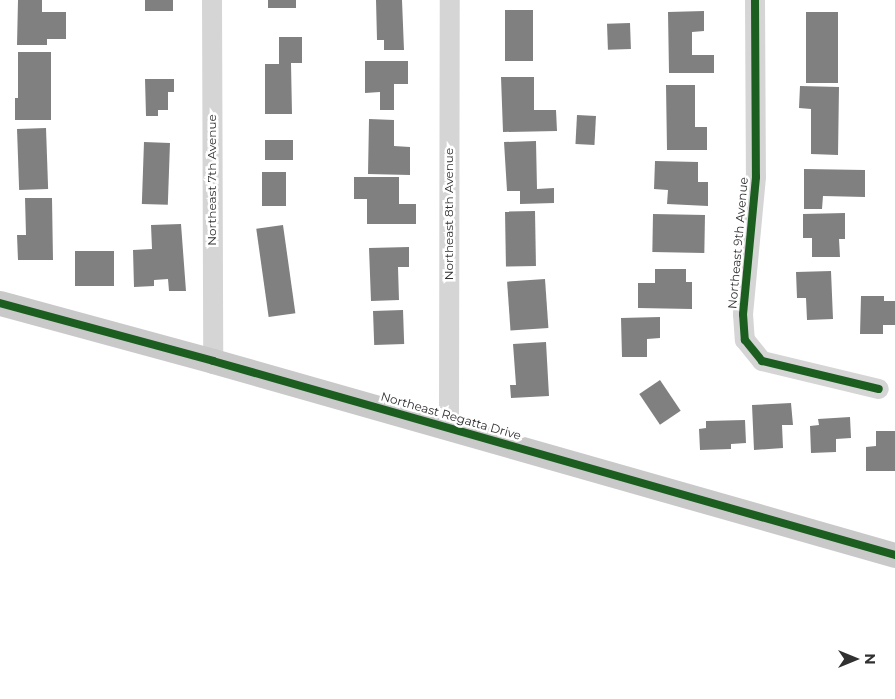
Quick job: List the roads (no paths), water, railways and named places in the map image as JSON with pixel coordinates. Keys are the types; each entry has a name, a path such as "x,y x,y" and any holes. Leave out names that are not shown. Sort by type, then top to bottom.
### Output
{"main road":[{"name":"Northeast Regatta Drive","path":"0,303 449,427 895,555"}],"street":[{"name":"Northeast 7th Avenue","path":"212,0 213,361"},
{"name":"Northeast 8th Avenue","path":"449,427 450,0"},
{"name":"Northeast 9th Avenue","path":"755,0 756,177 743,314 744,340 762,361 879,389"}]}
